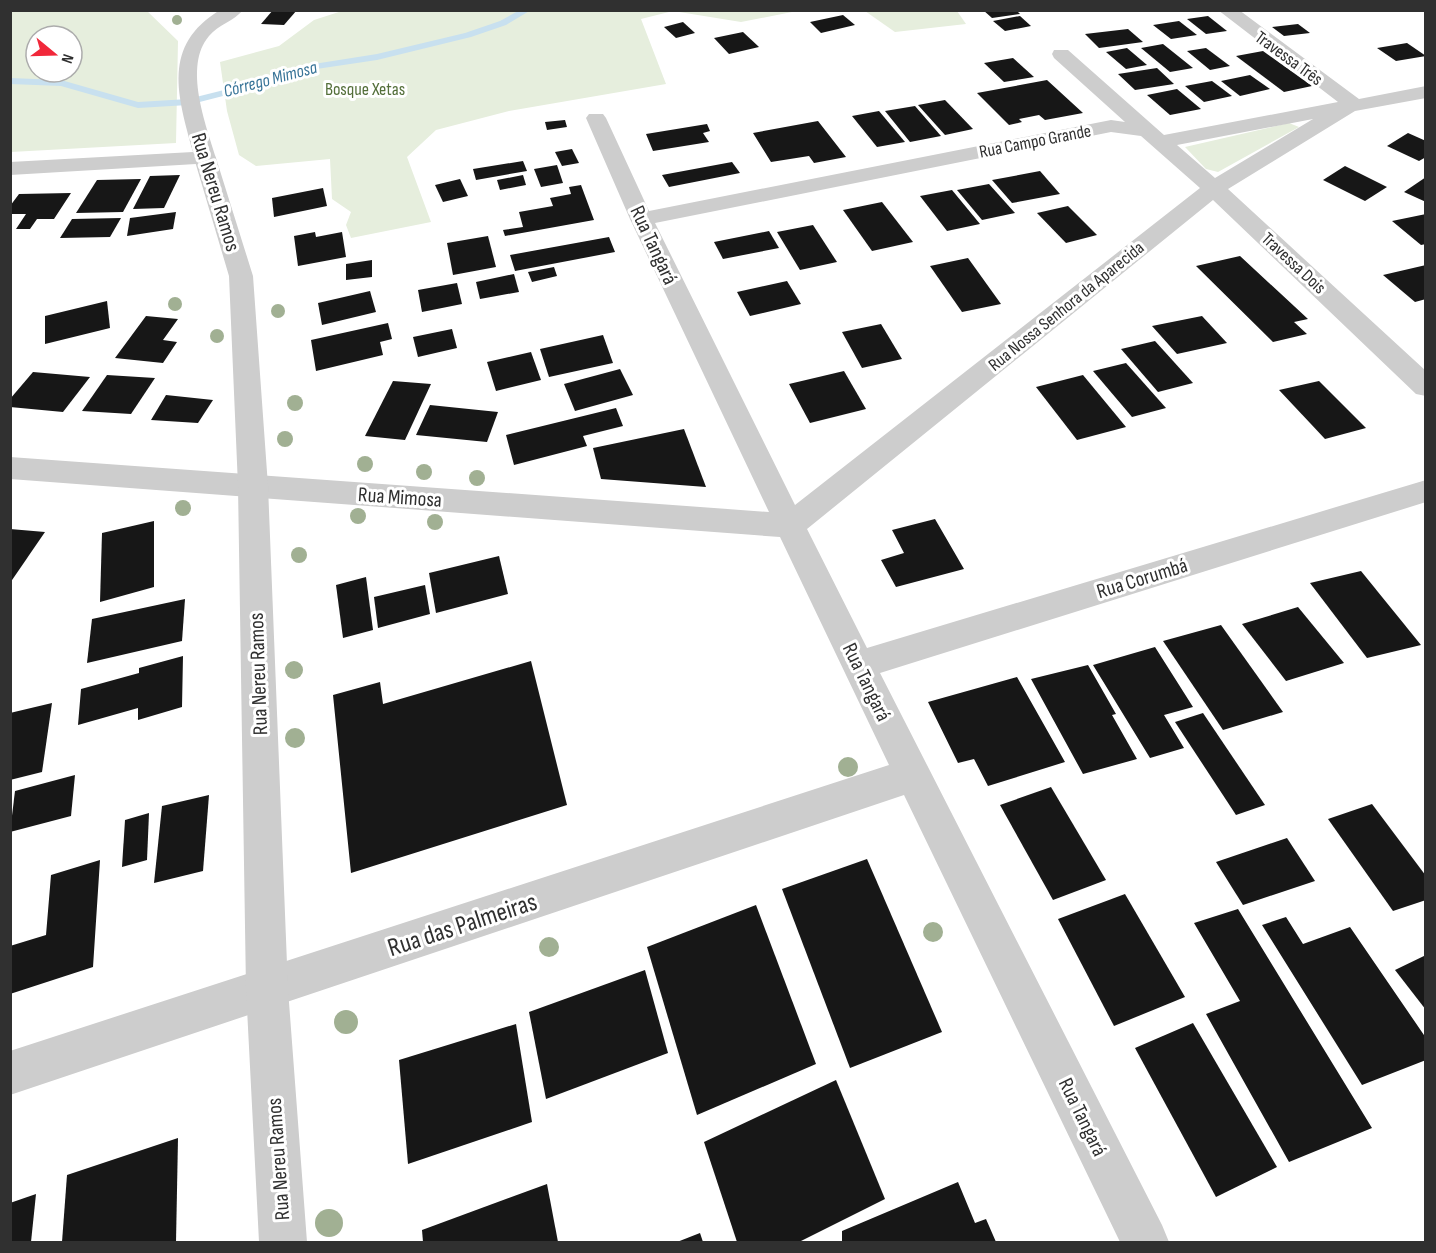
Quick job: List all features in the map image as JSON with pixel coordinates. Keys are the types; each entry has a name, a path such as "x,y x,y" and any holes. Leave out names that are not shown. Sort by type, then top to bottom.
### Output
{"street":[{"name":"Rua Nereu Ramos","path":"234,10 200,36 187,64 191,103 205,158 242,276 253,486 267,989 284,1242"},
{"name":"Travessa Três","path":"1227,10 1353,104"},
{"name":"Travessa Dois","path":"1061,54 1214,188 1425,387"},
{"name":"Rua Campo Grande","path":"641,219 1111,126 1154,136 1425,92"},
{"name":"Rua Nossa Senhora da Aparecida","path":"790,526 1214,188 1353,104"},
{"name":"Rua Tangará","path":"596,118 641,219 790,526 1145,1242"},
{"path":"10,169 205,158"},
{"name":"Rua Mimosa","path":"10,468 790,526"},
{"name":"Rua Corumbá","path":"858,665 1425,491"},
{"name":"Rua das Palmeiras","path":"10,1073 913,775"}],"green space":[{"path":"11,10 147,11 178,41 176,143 11,152"},
{"name":"Bosque Xetas","path":"342,10 797,11 741,22 673,11 641,19 666,84 509,111 436,130 407,157 431,222 351,238 346,225 351,212 332,199 330,159 256,166 239,155 227,111 220,62 279,46 314,20"},
{"path":"865,11 957,11 966,24 895,32"},
{"path":"1289,123 1299,127 1218,172 1206,169 1185,147"}],"building":[{"path":"273,10 297,10 284,25 261,24"},
{"path":"983,10 1016,10 1020,14 992,18"},
{"path":"843,15 855,25 821,33 810,22"},
{"path":"1020,16 1031,26 1005,31 993,21"},
{"path":"1208,16 1227,31 1206,34 1187,19"},
{"path":"1179,21 1197,35 1171,39 1153,25"},
{"path":"683,22 695,33 676,38 664,27"},
{"path":"1298,24 1310,33 1284,36 1272,27"},
{"path":"1128,29 1143,42 1099,48 1085,34"},
{"path":"743,32 759,47 729,54 714,38"},
{"path":"1407,43 1426,56 1396,61 1377,48"},
{"path":"1163,44 1193,68 1170,72 1141,48"},
{"path":"1127,48 1147,65 1126,69 1106,52"},
{"path":"1206,48 1230,66 1210,70 1187,51"},
{"path":"1263,51 1312,86 1284,92 1236,56"},
{"path":"1013,58 1034,77 1004,82 984,63"},
{"path":"1157,68 1174,84 1135,90 1118,74"},
{"path":"1250,75 1270,89 1240,96 1221,81"},
{"path":"1047,80 1083,113 1045,120 1039,115 1019,119 1022,122 1009,125 977,93"},
{"path":"1212,81 1232,96 1204,102 1185,86"},
{"path":"1177,89 1201,109 1170,115 1147,95"},
{"path":"945,100 973,129 945,135 918,105"},
{"path":"915,106 941,136 910,142 885,111"},
{"path":"879,111 905,142 877,147 852,116"},
{"path":"565,120 567,127 547,130 545,122"},
{"path":"818,121 846,157 814,163 809,156 771,162 753,133"},
{"path":"707,124 710,131 703,133 709,142 653,151 646,134"},
{"path":"1408,133 1426,141 1426,157 1419,161 1387,146"},
{"path":"572,149 579,163 562,166 555,152"},
{"path":"523,161 527,171 476,180 473,169"},
{"path":"732,162 740,173 669,187 662,175"},
{"path":"557,165 563,183 541,187 534,169"},
{"path":"1345,166 1387,187 1365,201 1323,180"},
{"path":"1040,171 1060,194 1012,203 992,180"},
{"path":"180,175 164,208 133,209 150,176"},
{"path":"523,175 526,185 500,190 497,180"},
{"path":"1426,177 1426,202 1404,192"},
{"path":"141,179 123,212 76,213 97,180"},
{"path":"460,179 468,196 443,202 435,185"},
{"path":"989,184 1015,213 982,220 957,190"},
{"path":"581,185 594,220 505,236 503,230 523,227 519,212 553,206 550,198 571,194 569,187"},
{"path":"323,188 327,206 274,217 272,198"},
{"path":"952,190 980,224 947,231 920,196"},
{"path":"71,193 54,219 37,219 30,229 16,229 26,214 10,214 10,206 19,194"},
{"path":"882,202 913,242 872,251 843,210"},
{"path":"1068,206 1097,235 1066,243 1037,213"},
{"path":"176,212 173,229 127,236 130,218"},
{"path":"1426,214 1426,244 1421,245 1392,221"},
{"path":"121,218 110,237 60,238 72,219"},
{"path":"813,225 837,262 800,270 777,232"},
{"path":"769,231 779,248 723,259 714,242"},
{"path":"315,232 316,237 342,232 346,257 298,266 294,236"},
{"path":"488,236 496,267 453,275 447,243"},
{"path":"609,237 615,252 515,271 510,255"},
{"path":"1240,256 1308,319 1294,322 1307,334 1273,342 1196,266"},
{"path":"968,258 1001,304 962,312 930,266"},
{"path":"372,260 372,277 346,280 346,264"},
{"path":"1426,265 1426,299 1415,302 1383,275"},
{"path":"554,267 557,276 532,282 528,272"},
{"path":"514,274 519,292 480,299 476,282"},
{"path":"787,281 801,304 750,316 737,292"},
{"path":"457,283 462,304 422,312 418,290"},
{"path":"370,291 376,312 322,325 318,303"},
{"path":"107,301 110,328 45,344 45,316"},
{"path":"146,316 178,319 163,340 177,342 163,363 115,358"},
{"path":"1202,316 1227,343 1177,354 1152,326"},
{"path":"388,323 392,339 380,342 383,355 316,371 311,340"},
{"path":"881,324 902,359 862,368 842,332"},
{"path":"452,329 457,348 418,357 413,337"},
{"path":"603,335 613,363 549,377 540,349"},
{"path":"1155,341 1193,383 1158,392 1121,349"},
{"path":"531,352 541,380 496,391 487,362"},
{"path":"1126,363 1166,408 1132,417 1093,371"},
{"path":"620,369 633,395 575,411 564,384"},
{"path":"844,371 866,409 810,423 789,384"},
{"path":"33,372 90,377 63,412 10,407 10,399"},
{"path":"107,375 155,378 131,414 82,411"},
{"path":"1083,375 1126,427 1077,440 1036,387"},
{"path":"393,381 431,384 405,440 365,436"},
{"path":"1319,381 1366,428 1325,439 1279,390"},
{"path":"166,395 213,400 198,423 151,420"},
{"path":"430,405 498,412 487,442 416,435"},
{"path":"616,408 623,426 583,436 587,446 514,465 506,435"},
{"path":"684,429 706,487 601,479 593,448"},
{"path":"935,519 964,569 896,587 881,560 904,553 892,530"},
{"path":"154,521 154,587 100,602 102,533"},
{"path":"10,529 45,532 10,583"},
{"path":"499,556 508,594 436,613 429,573"},
{"path":"1361,571 1421,645 1367,658 1310,583"},
{"path":"366,577 373,630 343,638 336,585"},
{"path":"425,585 430,614 378,628 374,597"},
{"path":"185,599 182,641 87,663 92,619"},
{"path":"1298,607 1344,663 1286,681 1242,624"},
{"path":"1221,625 1283,712 1223,730 1163,641"},
{"path":"1155,647 1193,707 1164,715 1184,748 1150,758 1093,665"},
{"path":"183,656 182,707 138,720 138,708 78,725 81,689 139,673 139,668"},
{"path":"531,661 567,805 351,873 333,695 380,682 383,704"},
{"path":"1088,665 1116,714 1112,715 1137,759 1083,774 1031,679"},
{"path":"1017,677 1065,762 988,786 974,759 958,763 928,702"},
{"path":"52,703 42,772 10,780 10,713"},
{"path":"1203,713 1265,805 1236,815 1175,722"},
{"path":"75,775 71,816 10,832 15,791"},
{"path":"1051,787 1106,880 1053,900 1000,805"},
{"path":"209,795 203,871 154,883 162,806"},
{"path":"1372,804 1426,876 1426,900 1393,911 1328,819"},
{"path":"149,813 147,860 122,867 125,820"},
{"path":"1287,838 1315,881 1243,905 1216,862"},
{"path":"867,859 942,1032 850,1068 782,889"},
{"path":"100,860 93,967 10,994 10,946 46,935 51,875"},
{"path":"1125,894 1185,997 1114,1026 1058,919"},
{"path":"756,905 816,1064 697,1115 647,947"},
{"path":"1238,909 1372,1128 1289,1162 1206,1014 1240,1001 1194,923"},
{"path":"1286,917 1303,944 1350,927 1426,1038 1426,1060 1362,1085 1262,925"},
{"path":"1426,955 1426,1010 1395,970"},
{"path":"645,970 668,1053 546,1099 529,1012"},
{"path":"1193,1023 1277,1167 1216,1197 1135,1048"},
{"path":"516,1024 532,1122 408,1164 399,1060"},
{"path":"836,1080 885,1199 799,1242 737,1242 704,1142"},
{"path":"178,1138 176,1242 62,1242 67,1175"},
{"path":"958,1182 975,1223 986,1219 996,1242 842,1242 842,1231"},
{"path":"547,1184 558,1242 423,1242 422,1230"},
{"path":"36,1194 31,1242 10,1242 10,1203"},
{"path":"700,1233 703,1242 677,1242"}],"waterway":[{"name":"Córrego Mimosa","path":"10,81 61,83 138,105 188,102 271,81 301,69 377,57 468,35 503,23 527,10"}]}
